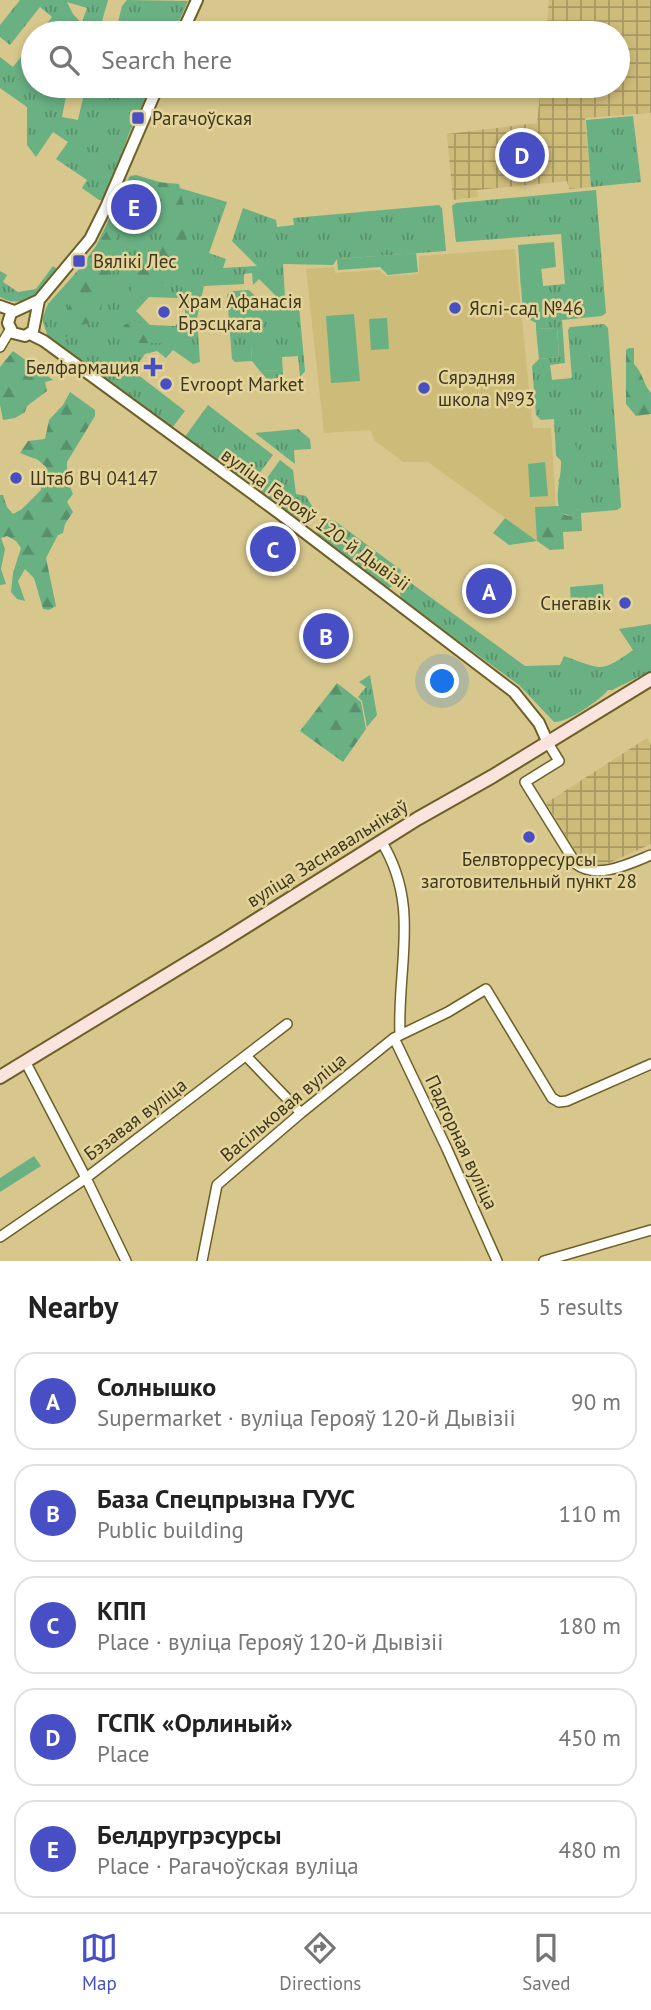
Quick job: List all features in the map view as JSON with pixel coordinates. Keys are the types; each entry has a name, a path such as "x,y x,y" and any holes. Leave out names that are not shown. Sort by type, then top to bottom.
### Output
{"main road":[{"name":"вуліца Заснавальнікаў","path":"0,1077 381,841 651,679"}],"street":[{"path":"187,21 197,0"},
{"path":"1,346 94,233 153,98"},
{"name":"вуліца Герояў 120-й Дывізіі","path":"0,308 286,518 514,692 539,723 548,743"},
{"path":"548,743 559,761 525,782 576,864 583,869 601,871 651,855"},
{"path":"381,841 393,861 401,895 406,944 397,1036"},
{"name":"Васільковая вуліца","path":"202,1261 217,1185 301,1112 397,1036 448,1012 486,989 552,1098 567,1101 651,1064"},
{"name":"Бэзавая вуліца","path":"0,1237 86,1178 288,1024"},
{"name":"Падгорная вуліца","path":"397,1036 497,1261"},
{"path":"247,1057 301,1112"},
{"path":"25,1061 126,1261"},
{"path":"544,1261 651,1230"}],"shaded area":[{"path":"549,0 651,0 651,113 585,118 591,187 569,189 567,181 477,190 478,197 453,200 447,134 537,123 540,98 630,98 630,21 547,21"},
{"name":"Сярэдняя школа №93","path":"515,249 533,428 551,428 558,539 537,541 428,462 403,462 374,440 371,430 324,433 306,269 334,267 335,273 379,270 386,276 419,274 419,256"},
{"path":"647,738 651,745 651,844 600,867 583,863 546,803"}],"green space":[{"path":"20,0 108,0 102,21 82,21 87,8 67,2 80,21 49,21 52,17 40,7 29,21 21,21 21,31 10,45 0,37 0,25"},
{"path":"127,0 188,1 179,21 118,21 122,6"},
{"path":"0,57 13,67 21,57 21,98 66,98 62,117 78,120 83,98 146,98 128,136 105,200 99,200 82,188 87,180 56,159 68,142 53,132 36,157 27,145 27,107 0,88"},
{"path":"633,116 641,182 591,187 586,120"},
{"path":"136,175 227,202 209,253 226,259 223,268 257,266 232,241 243,208 276,220 277,227 294,225 293,218 439,205 442,208 446,251 337,259 333,265 283,264 285,297 278,298 259,279 253,285 252,273 244,274 244,284 204,286 197,318 200,362 193,364 173,350 166,358 157,351 145,354 133,371 185,411 169,432 48,337 42,319 48,304 96,246 130,176","holes":["149,297 178,298 185,309 185,316 175,326 150,325 136,311"]},
{"path":"132,176 134,192 120,216 99,320 78,326 75,336 60,337 73,281 106,232"},
{"path":"156,182 179,184 187,225 185,249 174,271 163,283 150,283 144,299 128,306 139,248 171,245 170,218"},
{"path":"596,190 606,313 602,316 562,320 565,363 550,365 552,380 572,378 568,330 570,327 604,324 608,328 621,507 617,510 581,513 578,509 560,511 558,506 579,504 558,481 572,460 558,458 556,455 554,419 541,420 536,415 532,366 539,359 559,357 557,328 536,329 536,323 523,316 520,270 541,268 543,286 565,284 561,234 456,242 452,206 456,203"},
{"path":"554,242 556,267 541,269 543,286 521,288 518,245"},
{"path":"416,253 418,272 388,275 380,267 338,270 337,259"},
{"path":"53,266 59,270 33,296 18,302 0,297 0,271 7,275 3,282 18,292 36,289"},
{"path":"249,290 268,308 299,306 305,371 300,377 298,356 282,357 281,378 267,379 260,371 280,370 251,346 252,361 235,362 232,359 227,295 231,291"},
{"path":"354,314 360,381 331,383 326,316"},
{"path":"387,318 389,349 371,350 369,319"},
{"path":"136,320 149,329 163,333 166,343 121,343 124,325"},
{"path":"557,328 559,357 539,359 536,329"},
{"path":"278,344 280,370 260,371 252,361 251,346"},
{"path":"634,348 634,364 651,393 651,414 636,416 626,404 626,350"},
{"path":"13,351 53,380 45,382 47,391 27,406 25,412 15,418 3,420 0,405 0,367"},
{"path":"70,392 95,410 95,416 67,462 67,479 73,494 67,502 73,512 46,558 56,606 49,610 43,609 34,578 25,569 18,581 25,601 17,599 11,592 13,573 21,548 7,536 1,538 5,549 1,569 6,584 0,585 0,495 3,495 13,514 41,490 40,478 47,472 46,467 38,460 20,453 28,441 45,439 49,420 63,405"},
{"path":"208,405 273,455 250,486 184,438"},
{"path":"298,429 310,439 311,449 294,450 295,464 255,433"},
{"path":"565,439 575,444 577,450 572,467 579,504 577,511 571,516 561,513 558,500 561,461 556,448"},
{"path":"280,460 293,470 296,494 306,496 315,511 308,525 257,492"},
{"path":"545,462 548,496 530,497 528,464"},
{"path":"558,506 568,515 573,515 578,509 581,513 582,531 563,532 564,549 550,550 537,541 535,507"},
{"path":"505,518 537,541 509,545 493,533"},
{"path":"326,520 335,521 401,570 394,584 386,589 317,539 317,533"},
{"path":"407,583 411,583 525,666 560,665 564,656 593,666 606,666 633,650 619,629 651,624 651,671 608,690 574,715 554,722 519,685 401,599 400,593"},
{"path":"603,584 604,601 571,603 570,587"},
{"path":"370,675 377,715 367,727 362,701 358,697 366,687 359,682"},
{"path":"337,683 361,702 366,729 343,762 300,731"},
{"path":"34,1156 41,1166 0,1192 0,1178"}],"place":[{"name":"Рагачоўская","path":"138,118"},
{"name":"ГСПК «Орлиный»","path":"522,155"},
{"name":"Белдругрэсурсы","path":"134,207"},
{"name":"Вялікі Лес","path":"79,261"},
{"name":"Яслі-сад №46","path":"455,308"},
{"name":"Храм Афанасія Брэсцкага","path":"164,312"},
{"name":"Белфармация","path":"153,367"},
{"name":"Evroopt Market","path":"166,384"},
{"name":"Сярэдняя школа №93","path":"424,388"},
{"name":"Штаб ВЧ 04147","path":"16,478"},
{"name":"КПП","path":"273,549"},
{"name":"Солнышко","path":"489,591"},
{"name":"Снегавік","path":"625,603"},
{"name":"База Спецпрызна ГУУС","path":"326,636"},
{"name":"Белвторресурсы заготовительный пункт 28","path":"529,837"}]}
